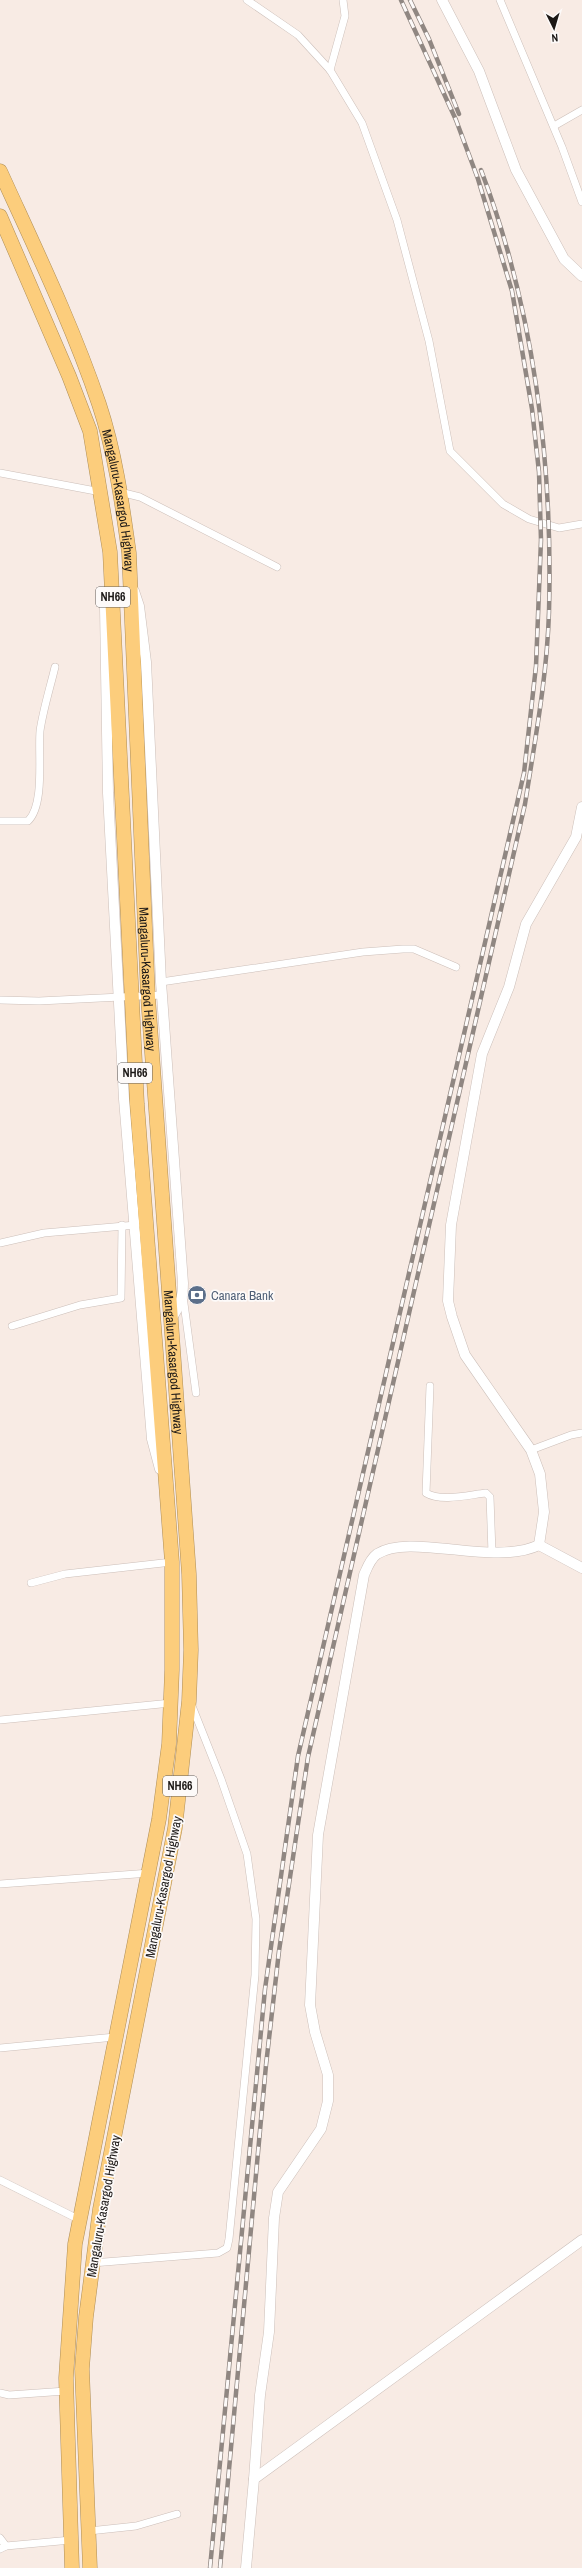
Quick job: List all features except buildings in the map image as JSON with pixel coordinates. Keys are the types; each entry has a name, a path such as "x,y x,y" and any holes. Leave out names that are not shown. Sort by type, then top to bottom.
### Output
{"highway":[{"name":"Mangaluru-Kasargod Highway","path":"0,171 80,350 99,405 120,492 130,580 148,997 189,1574 192,1650 189,1701 175,1828 92,2263 82,2370 90,2568"},
{"name":"Mangaluru-Kasargod Highway","path":"0,216 69,376 90,431 101,492 112,580 125,998 172,1562 171,1703 169,1744 150,1873 78,2219 67,2328 66,2391 72,2568"}],"street":[{"path":"247,0 298,35 330,70 362,124 397,220 428,341 450,451 503,504 529,519 559,528 582,524"},
{"path":"330,70 345,16 343,0"},
{"path":"442,0 479,71 516,170 564,259 582,276"},
{"path":"500,0 554,126 582,202"},
{"path":"554,126 582,110"},
{"path":"0,473 101,492"},
{"path":"120,492 140,497 277,567"},
{"path":"130,580 139,606 146,662 161,982 183,1296 196,1393"},
{"path":"0,821 28,821 34,815 39,787 40,730 56,667"},
{"path":"539,1545 544,1512 540,1474 531,1450 465,1355 448,1301 451,1225 482,1054 509,986 526,924 579,837 582,807"},
{"path":"161,982 363,952 403,949 414,949 456,967"},
{"path":"0,1000 39,1001 148,997 162,995"},
{"path":"125,998 124,1099 136,1225 152,1438 167,1490"},
{"path":"0,1243 44,1233 122,1225 136,1225"},
{"path":"12,1326 80,1305 121,1298 122,1225"},
{"path":"171,1319 179,1307 183,1296"},
{"path":"430,1386 426,1493 431,1497 456,1497 486,1493 490,1497 492,1553"},
{"path":"531,1450 571,1434 582,1433"},
{"path":"246,2568 260,2395 269,2332 274,2218 278,2192 321,2129 328,2100 328,2075 315,2032 310,2005 318,1835 364,1575 368,1564 376,1555 391,1549 412,1547 492,1553 520,1552 539,1545 582,1568"},
{"path":"32,1583 65,1574 172,1562"},
{"path":"92,2263 218,2253 226,2248 229,2239 255,1975 256,1919 247,1854 221,1779 189,1701"},
{"path":"0,1720 171,1703"},
{"path":"0,1884 150,1873"},
{"path":"0,2048 115,2037"},
{"path":"0,2180 78,2219"},
{"path":"254,2479 582,2240"},
{"path":"0,2393 9,2395 66,2391"},
{"path":"89,2531 136,2526 177,2514"},
{"path":"0,2538 3,2547 71,2540"}],"railway":[{"path":"210,2568 265,1989 298,1756 524,773 536,666 541,540 539,472 532,409 512,291 478,179 456,120 401,0"},
{"path":"410,0 429,39 459,114"},
{"path":"220,2568 266,2065 279,1951 308,1757 525,804 546,660 549,612 548,500 536,387 527,332 515,277 481,170"}],"place":[{"name":"Canara Bank","path":"197,1295"}]}
